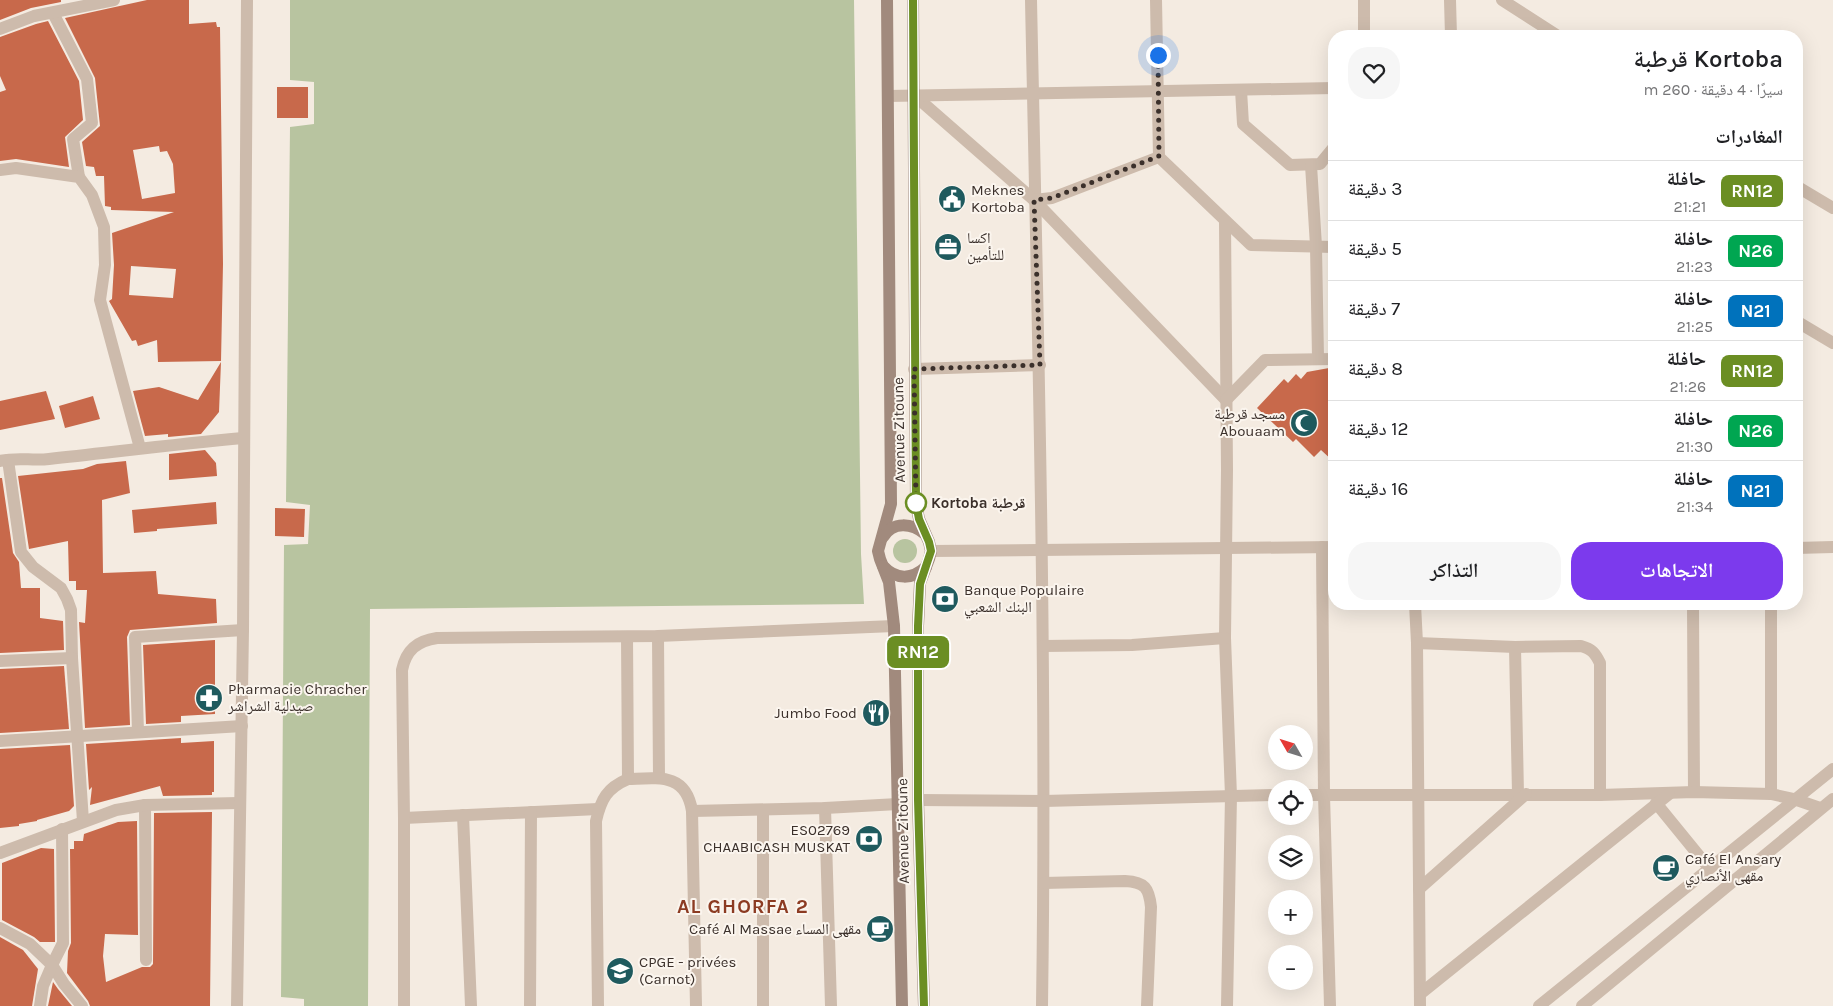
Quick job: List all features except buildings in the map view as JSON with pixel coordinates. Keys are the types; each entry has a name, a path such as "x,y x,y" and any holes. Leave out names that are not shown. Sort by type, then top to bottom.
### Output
{"main road":[{"name":"Avenue Zitoune","path":"887,0 891,504 878,551 889,582 894,626 902,1006"},
{"name":"Avenue Zitoune","path":"913,0 916,503 924,534 929,542 931,551 920,584 918,626 918,800 924,1006"},
{"path":"880,542 892,528 900,525 918,528 924,534"},
{"path":"883,566 889,572 904,577 912,576 926,566"}],"street":[{"path":"0,29 34,16 114,0"},
{"path":"237,1006 243,630 247,0"},
{"path":"1031,0 1034,200 1040,365 1044,801 1042,1006"},
{"path":"1156,0 1159,156 1250,245 1328,246"},
{"path":"1364,0 1364,30"},
{"path":"1450,0 1451,30"},
{"path":"1502,0 1549,30"},
{"path":"54,13 87,79 92,123 73,139 79,177 92,195 104,227 105,265 100,300 140,448"},
{"path":"888,96 1328,88"},
{"path":"1241,90 1242,124 1290,165 1320,164 1328,154"},
{"path":"914,95 1034,200 1226,400"},
{"path":"1034,200 1052,198 1159,156"},
{"path":"1312,165 1318,358"},
{"path":"0,170 16,168 79,177"},
{"path":"1803,190 1833,208"},
{"path":"1225,221 1225,638 1231,796 1226,1006"},
{"path":"1803,325 1833,343"},
{"path":"1226,400 1265,360 1328,359"},
{"path":"914,369 1040,365"},
{"path":"83,822 72,658 71,610 61,588 33,567 20,552 4,460 46,460 243,438"},
{"path":"931,551 1328,547 1324,794 1330,1006"},
{"path":"1803,548 1833,547"},
{"path":"1415,610 1420,1000"},
{"path":"1693,610 1694,792"},
{"path":"1771,610 1772,794"},
{"path":"404,1006 402,670 404,660 416,644 437,638 658,636 894,626"},
{"path":"138,732 135,637 243,630"},
{"path":"627,636 628,778"},
{"path":"658,636 659,778"},
{"path":"1043,646 1132,644 1225,638"},
{"path":"1417,644 1515,647 1581,646 1589,648 1595,653 1600,663 1600,794"},
{"path":"1515,647 1522,794"},
{"path":"0,661 72,658"},
{"path":"0,741 242,726"},
{"path":"1540,1006 1833,769"},
{"path":"598,1006 596,821 598,809 609,789 628,778 659,778 674,781 685,790 690,799 692,812 696,1006"},
{"path":"1313,795 1669,794 1694,792 1772,794 1820,808"},
{"path":"1419,889 1522,794"},
{"path":"1420,1000 1669,794"},
{"path":"918,800 1044,801 1268,795"},
{"path":"1582,1006 1833,799"},
{"path":"0,853 116,810 145,805 239,803"},
{"path":"692,812 898,804"},
{"path":"1656,804 1709,868"},
{"path":"145,805 146,960"},
{"path":"825,808 831,1006"},
{"path":"404,818 598,809"},
{"path":"763,810 763,1006"},
{"path":"530,1006 531,812"},
{"path":"463,815 471,1006"},
{"path":"40,1006 43,986 63,943 62,829"},
{"path":"1044,883 1125,881 1143,885 1147,891 1151,907 1147,1006"},
{"path":"0,928 30,944 52,965 64,984 82,1006"}],"green space":[{"path":"290,0 854,0 861,554 864,604 370,609 368,1006 304,1006 304,999 281,997 284,545 308,544 310,505 286,502 290,127 314,124 314,82 290,80"},
{"path":"900,539 910,539 917,546 917,556 910,563 900,563 893,556 893,546"}],"bus line":[{"name":"RN12","path":"913,0 916,503 919,519 931,551 920,584 918,626 918,800 924,1006"}],"place":[{"name":"Meknes Kortoba","path":"952,199"},
{"name":"اكسا للتأمين","path":"948,247"},
{"name":"مسجد قرطبة Abouaam","path":"1304,423"},
{"name":"Kortoba قرطبة","path":"916,503"},
{"name":"Banque Populaire البنك الشعبي","path":"945,599"},
{"name":"Pharmacie Chracher صيدلية الشراشر","path":"209,698"},
{"name":"Jumbo Food","path":"876,713"},
{"name":"ES02769 CHAABICASH MUSKAT","path":"869,839"},
{"name":"Café El Ansary مقهى الأنصاري","path":"1666,868"},
{"name":"Café Al Massae مقهى المساء","path":"880,929"},
{"name":"CPGE - privées (Carnot)","path":"620,971"}],"district":[{"name":"AL GHORFA 2","path":"743,906"}],"route":[{"path":"916,503 914,369 1040,365 1034,200 1052,198 1159,156 1158,55"}]}
